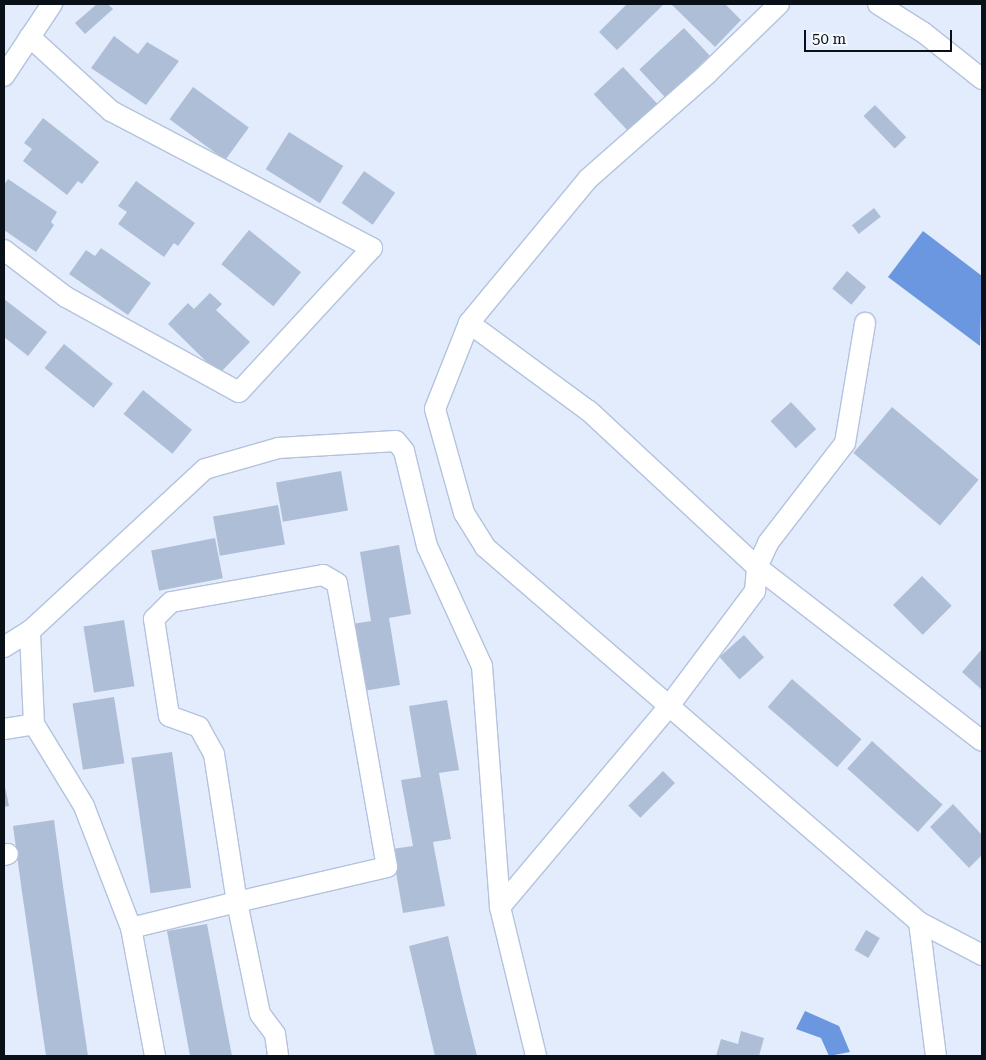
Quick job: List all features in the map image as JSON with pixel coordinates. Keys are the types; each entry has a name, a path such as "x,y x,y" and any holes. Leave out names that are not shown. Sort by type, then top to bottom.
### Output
{"street":[{"path":"4,76 52,4"},
{"path":"779,4 708,74 588,179 469,323 435,409 464,513 485,547 919,922 982,955"},
{"path":"878,4 924,32 982,79"},
{"path":"4,250 66,297 239,392 372,248 111,111 30,37"},
{"path":"469,323 589,411 757,567 982,741"},
{"path":"500,907 669,706 755,591 757,567 768,543 845,443 865,323"},
{"path":"4,647 30,631 205,469 278,448 396,441 404,451 427,546 482,666 500,907 536,1056"},
{"path":"131,928 237,902 387,867 337,583 323,575 171,602 154,619 169,716 199,728 214,754 237,902 260,1014 275,1034 278,1056"},
{"path":"30,631 34,724 84,806 131,928 156,1056"},
{"path":"4,729 34,724"},
{"path":"919,922 936,1056"}],"water":[{"path":"923,231 982,276 980,346 888,277"},
{"path":"805,1011 839,1026 850,1052 829,1056 821,1038 796,1029"}],"building":[{"path":"97,4 108,4 113,9 85,34 75,23"},
{"path":"627,4 664,4 617,50 599,32"},
{"path":"671,4 725,4 741,20 715,47"},
{"path":"684,28 710,56 665,97 639,70"},
{"path":"114,36 138,54 147,42 179,61 146,105 91,68"},
{"path":"623,67 660,106 631,134 594,94"},
{"path":"193,87 249,128 225,160 169,119"},
{"path":"875,105 906,137 895,148 863,116"},
{"path":"43,118 99,162 82,184 78,181 67,195 23,161 32,149 24,143"},
{"path":"289,132 343,166 320,203 266,169"},
{"path":"364,171 395,193 373,225 342,203"},
{"path":"8,179 57,212 51,222 54,225 36,252 4,230 4,185"},
{"path":"136,181 195,223 178,246 174,243 164,257 118,224 127,212 118,206"},
{"path":"874,208 881,217 859,234 852,225"},
{"path":"249,230 301,272 273,306 221,264"},
{"path":"101,248 151,283 128,315 69,274 86,250 95,256"},
{"path":"847,271 866,287 851,305 832,289"},
{"path":"210,293 222,304 216,310 250,342 219,374 168,324 188,303 194,309"},
{"path":"4,299 47,332 28,356 4,337"},
{"path":"64,344 113,384 93,408 44,368"},
{"path":"143,390 192,430 172,454 123,414"},
{"path":"791,402 816,429 796,448 771,421"},
{"path":"892,407 979,480 940,526 853,453"},
{"path":"341,471 348,510 283,522 276,482"},
{"path":"278,505 285,544 220,556 213,516"},
{"path":"215,538 223,578 159,591 151,550"},
{"path":"399,545 411,614 389,618 400,685 363,691 352,624 371,621 360,552"},
{"path":"922,576 952,606 923,635 893,605"},
{"path":"124,620 134,686 94,693 84,626"},
{"path":"744,635 764,657 740,679 719,657"},
{"path":"982,649 982,690 962,672"},
{"path":"792,679 861,739 837,767 768,707"},
{"path":"114,697 124,763 83,770 73,704"},
{"path":"447,700 459,770 439,773 451,839 433,842 445,906 403,913 392,849 413,846 401,780 421,777 409,706"},
{"path":"872,741 943,805 918,832 847,768"},
{"path":"172,752 191,888 150,893 131,758"},
{"path":"663,771 675,783 640,818 628,806"},
{"path":"4,782 9,806 4,807"},
{"path":"953,804 982,835 982,855 969,868 930,827"},
{"path":"54,820 88,1056 46,1056 22,892 13,826"},
{"path":"207,924 232,1056 190,1056 167,931"},
{"path":"866,930 880,938 868,958 854,950"},
{"path":"448,936 477,1056 435,1056 409,946"},
{"path":"741,1031 764,1038 759,1056 716,1056 721,1039 738,1044"}]}
